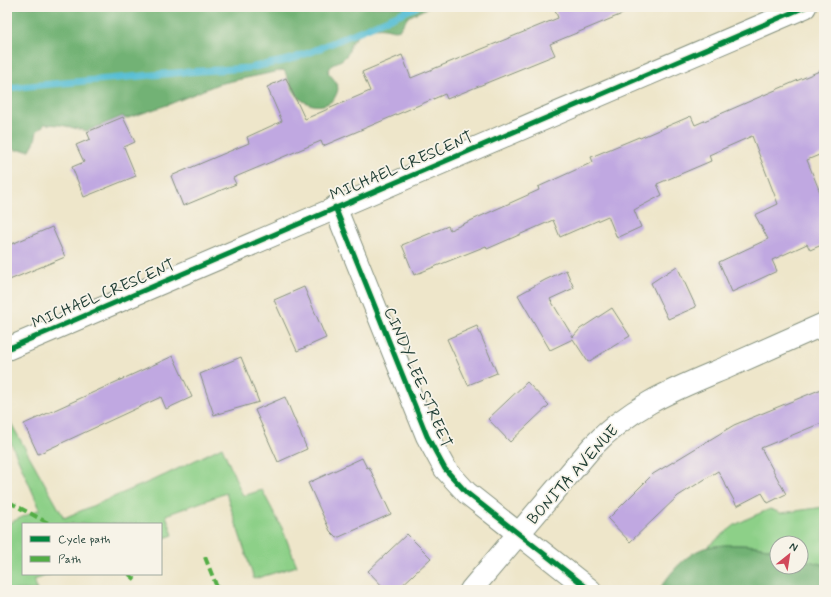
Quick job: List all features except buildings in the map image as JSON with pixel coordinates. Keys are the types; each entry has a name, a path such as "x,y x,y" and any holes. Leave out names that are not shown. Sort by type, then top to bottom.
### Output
{"street":[{"name":"MICHAEL CRESCENT","path":"7,349 335,207 806,7"},
{"name":"CINDY LEE STREET","path":"335,207 436,455 454,480 467,493 590,590"},
{"name":"BONITA AVENUE","path":"471,590 592,447 602,436 631,412 664,394 824,324"}],"green space":[{"path":"7,7 429,7 408,17 400,29 394,30 375,28 363,32 355,38 344,58 334,64 328,72 336,82 338,90 335,97 327,104 310,104 301,99 293,89 284,70 218,84 170,104 125,119 123,116 87,131 61,125 45,124 37,131 35,141 30,150 16,150 7,147"},
{"path":"7,416 64,518 165,475 222,447 243,496 262,490 282,528 297,566 254,579 226,493 166,515 173,535 162,539 162,523 22,523 22,575 48,575 34,580 37,590 7,590 7,524 40,509 7,434"},
{"path":"824,507 824,565 809,561 809,535 769,535 769,548 751,545 707,547 735,525 751,517 770,509 781,513"},
{"path":"744,545 769,549 769,575 809,575 809,561 824,565 824,590 659,590 668,577 686,558 693,553 708,547"}],"waterway":[{"path":"7,88 186,72 249,68 288,60 311,52 416,7"}],"marked path":[{"path":"9,502 48,523"},
{"path":"205,557 218,590"},
{"path":"130,575 136,580"}],"cycle path":[{"path":"7,349 805,7"},
{"path":"335,207 427,436 445,469 467,493 590,590"}]}
